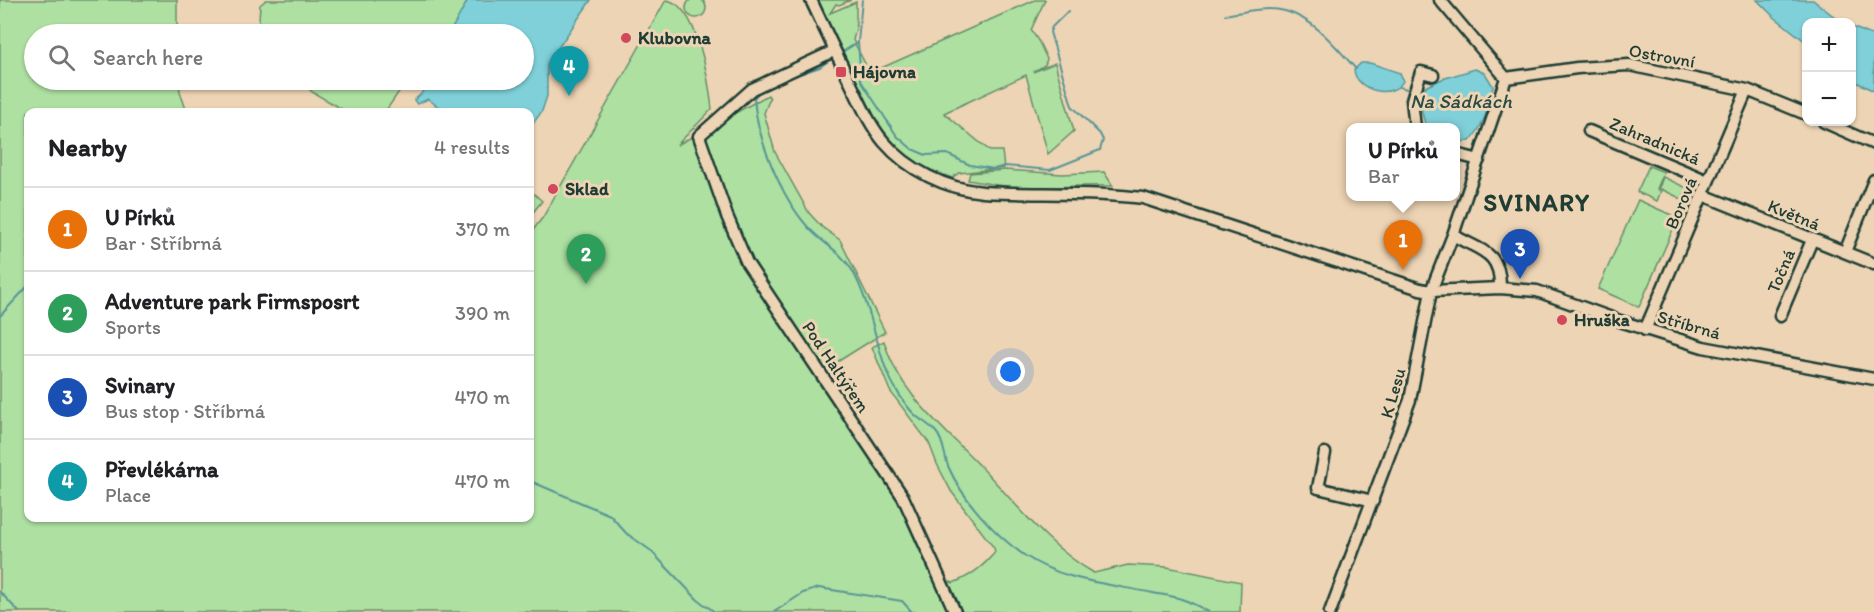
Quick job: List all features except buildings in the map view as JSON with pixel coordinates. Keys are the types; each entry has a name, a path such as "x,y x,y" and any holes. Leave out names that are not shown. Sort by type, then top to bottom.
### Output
{"street":[{"name":"Stříbrná","path":"811,0 870,122 884,141 909,165 936,180 980,192 1111,194 1143,198 1420,289 1431,291 1500,288 1536,291 1645,330 1733,354 1874,379"},
{"path":"1440,0 1506,78"},
{"name":"Pod Haltýřem","path":"834,51 752,89 699,136 727,216 747,263 903,496 955,612"},
{"name":"Ostrovní","path":"1506,78 1577,68 1629,65 1747,90 1802,112"},
{"path":"1414,123 1412,100 1421,72 1433,75"},
{"name":"K Lesu","path":"1330,612 1410,400 1431,291 1453,235 1506,78"},
{"name":"Borová","path":"1645,330 1747,90"},
{"path":"1833,126 1874,144"},
{"name":"Zahradnická","path":"1589,131 1708,181"},
{"path":"1460,155 1479,160"},
{"path":"1845,252 1874,180"},
{"name":"Květná","path":"1703,195 1874,264"},
{"path":"1453,235 1488,253 1500,270 1500,288"},
{"name":"Točná","path":"1780,316 1812,240"},
{"path":"1325,453 1318,488 1373,501"}],"green space":[{"path":"692,-1 700,-1 705,4 705,12 700,17 692,17 687,12 687,4"},
{"path":"0,0 177,0 177,24 24,24 24,90 180,90 186,108 24,108 24,522 534,522 534,229 543,217 666,0 677,5 694,29 705,64 712,109 677,145 768,95 770,98 764,113 775,152 809,213 822,227 840,240 885,332 818,374 826,371 948,581 953,583 965,578 986,562 995,552 994,548 951,491 929,443 890,391 872,347 884,341 891,360 912,395 1035,526 1078,563 1094,573 1128,565 1167,567 1241,582 1240,612 0,612"},
{"path":"266,0 469,0 455,24 259,24 260,5"},
{"path":"816,0 851,0 836,4 830,13 856,2 856,29 853,40 870,73 1035,0 1045,0 1031,30 1047,59 1045,65 1033,72 1055,63 1074,131 1048,154 1026,75 944,113 990,151 1002,151 1004,168 959,173 952,178 922,167 900,151 878,124"},
{"path":"310,90 400,90 388,108 340,108"},
{"path":"1649,166 1664,172 1657,189 1661,191 1657,201 1637,192"},
{"path":"1005,170 1062,174 1104,172 1113,186 1025,188 968,180 970,173"},
{"path":"1663,177 1687,188 1682,199 1659,188"},
{"path":"534,194 542,201 534,211"},
{"path":"1638,200 1678,218 1639,307 1598,289"}],"water":[{"path":"468,0 591,0 547,64 547,96 542,111 534,122 534,108 440,108 428,99 417,104 414,100 423,90 534,90 534,24 455,24"},
{"path":"1757,0 1813,0 1836,18 1802,18 1802,39"},
{"path":"1856,29 1874,36 1874,91 1856,82"},
{"path":"1361,63 1370,63 1400,73 1403,81 1391,90 1368,88 1356,77 1354,70"},
{"name":"Na Sádkách","path":"1475,69 1485,73 1493,86 1485,115 1470,141 1460,142 1460,123 1425,123 1421,109 1423,88 1442,79"}],"waterway":[{"path":"862,0 858,42 861,81 897,136 912,149 926,155 947,154 970,165 994,169 1005,166 1050,170 1100,150 1103,140 1100,134 1072,106 1050,32 1068,11"},
{"path":"1225,15 1270,9 1296,15 1306,20 1333,43 1356,69"},
{"path":"841,53 858,42"},
{"path":"785,79 820,67 834,57"},
{"path":"1399,87 1411,90"},
{"path":"761,90 754,98 756,114 765,148 779,182 807,226 842,257 852,270 863,293 891,381 915,415 939,436 954,478 980,515 1013,547 1054,571 1086,580 1177,598 1209,612"},
{"path":"0,316 24,290"},
{"path":"534,483 610,515 626,533 650,550 698,600 715,612"},
{"path":"774,612 803,593 819,588 902,601 912,612"},
{"path":"0,592 19,612"}],"place":[{"name":"Klubovna","path":"626,38"},
{"name":"Hájovna","path":"841,72"},
{"name":"Převlékárna","path":"569,96"},
{"name":"Sklad","path":"553,189"},
{"name":"U Pírků","path":"1403,270"},
{"name":"Svinary","path":"1520,279"},
{"name":"Adventure park Firmsposrt","path":"586,284"},
{"name":"Hruška","path":"1562,320"}],"district":[{"name":"SVINARY","path":"1537,203"}]}
